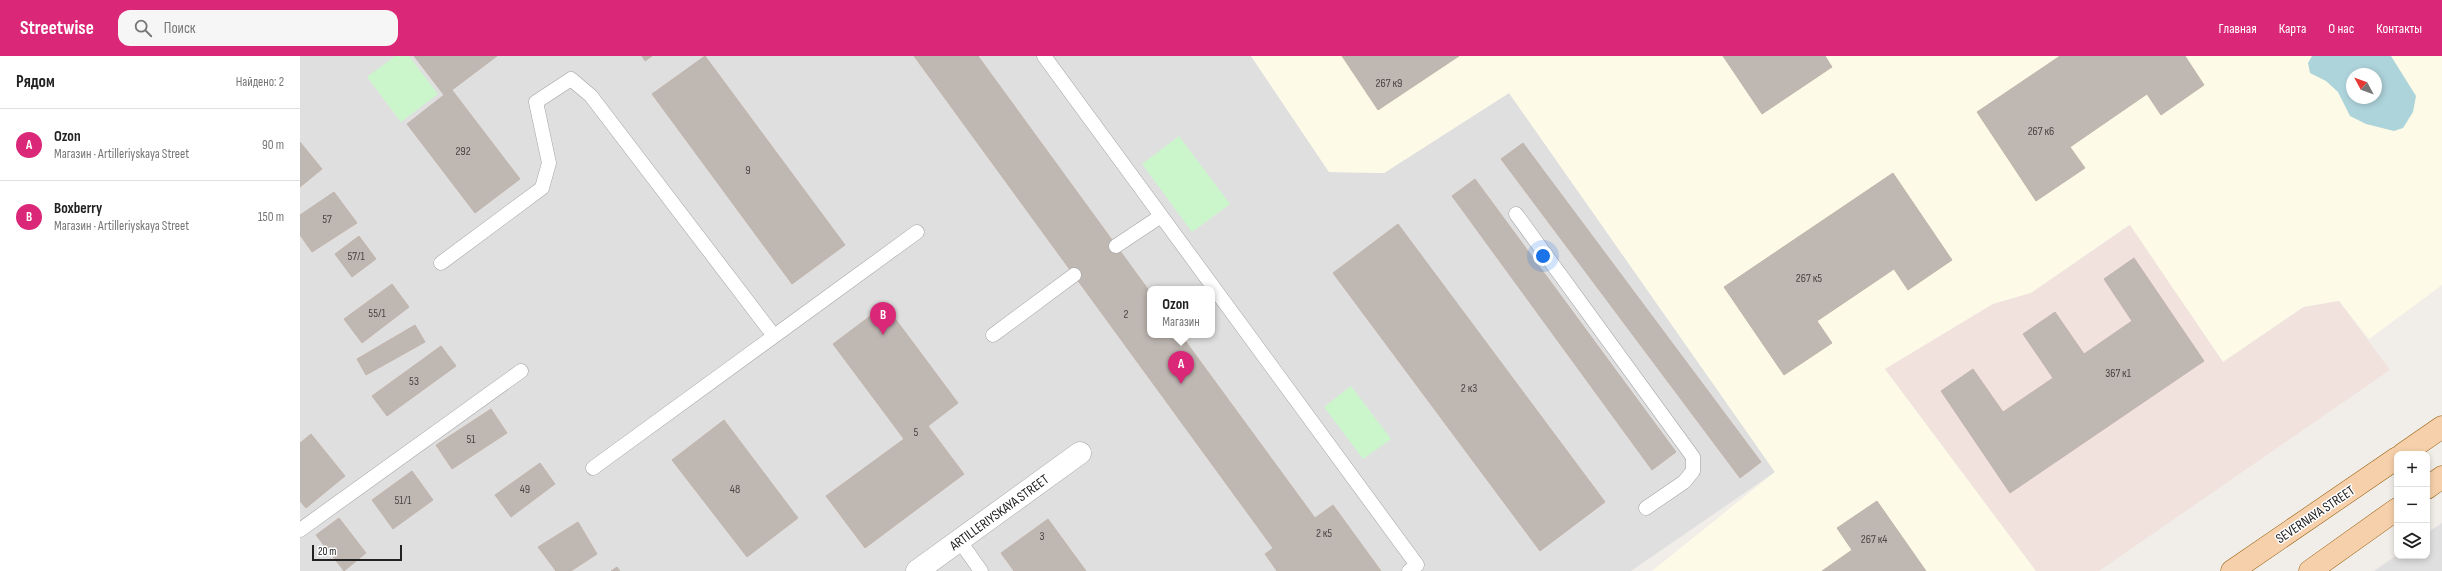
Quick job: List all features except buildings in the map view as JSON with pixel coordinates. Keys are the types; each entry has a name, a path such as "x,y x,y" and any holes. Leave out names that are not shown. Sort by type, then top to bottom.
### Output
{"main road":[{"path":"2406,451 2442,427"},
{"name":"SEVERNAYA STREET","path":"2232,571 2394,460"},
{"path":"2428,487 2442,477"},
{"path":"2310,571 2394,511"}],"street":[{"name":"ARTILLERIYSKAYA STREET","path":"917,571 1080,453"}],"lane":[{"path":"1044,56 1212,286"},
{"path":"441,262 542,188 549,163 536,102 571,79 591,96 774,336"},
{"path":"1516,214 1693,457 1693,471 1684,482 1646,508"},
{"path":"1116,246 1161,216"},
{"path":"592,468 917,232"},
{"path":"993,335 1074,275"},
{"path":"1215,290 1417,565 1410,571"},
{"path":"300,530 521,371"},
{"path":"959,540 981,571"}],"shaded area":[{"path":"300,56 1251,56 1329,172 1384,173 1509,93 1775,472 1631,571 300,571"},
{"path":"1251,56 2442,56 2442,285 2369,339 2339,301 2303,307 2223,362 2129,225 2031,293 1993,304 1885,369 2036,571 1652,571 1775,472 1509,93 1384,173 1329,172"},
{"path":"2130,225 2223,362 2304,307 2339,301 2390,370 2099,571 2036,571 1885,369 1993,304 2031,293"},
{"path":"2442,523 2442,571 2374,571 2394,557 2394,559 2430,559 2430,531"}],"green space":[{"path":"395,56 409,56 438,94 401,122 367,77"},
{"path":"1179,136 1230,204 1192,232 1142,164"},
{"path":"1351,386 1391,439 1363,459 1324,407"}],"water":[{"path":"2312,56 2391,56 2416,96 2413,112 2403,128 2394,131 2366,124 2350,116 2338,92 2326,81 2310,73 2308,63"}],"place":[{"name":"Boxberry","path":"883,335"},
{"name":"Ozon","path":"1181,384"}]}
